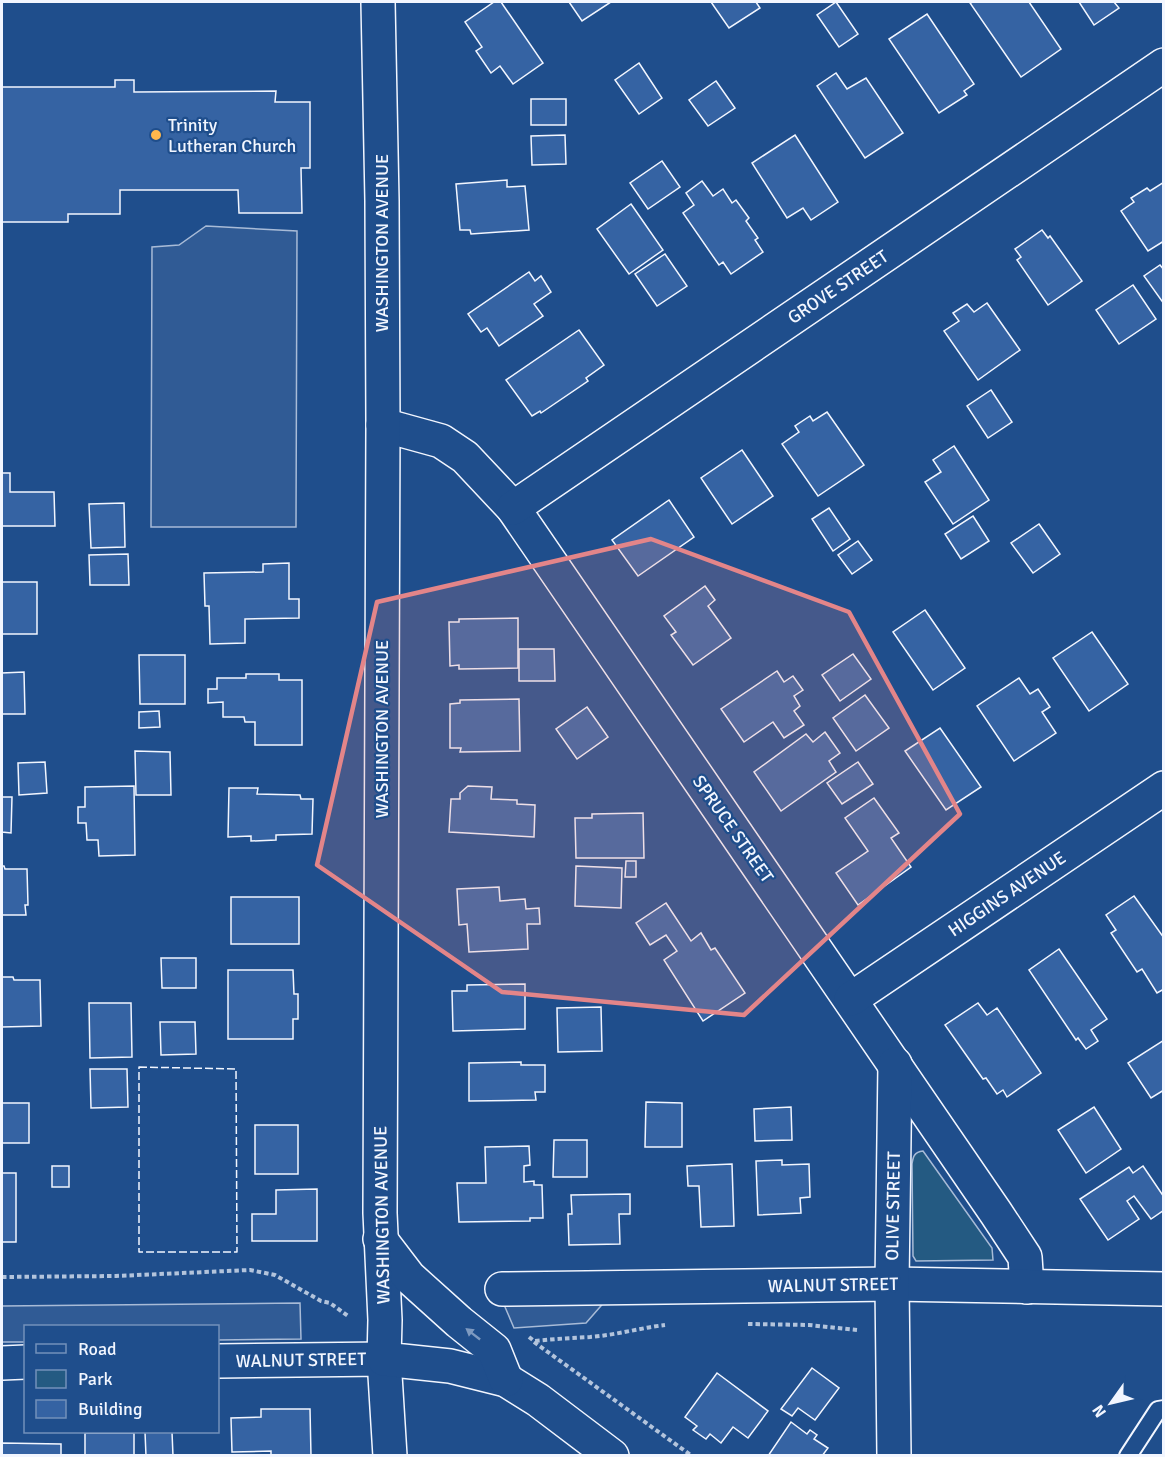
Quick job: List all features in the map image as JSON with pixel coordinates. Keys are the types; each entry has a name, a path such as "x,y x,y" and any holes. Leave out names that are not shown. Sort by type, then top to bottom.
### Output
{"street":[{"name":"WASHINGTON AVENUE","path":"378,2 383,425 380,1239 390,1455"},
{"name":"GROVE STREET","path":"513,508 1164,65"},
{"name":"SPRUCE STREET","path":"383,425 441,441 465,457 513,508 851,999 1025,1257 1027,1287"},
{"name":"HIGGINS AVENUE","path":"851,999 1164,788"},
{"name":"OLIVE STREET","path":"894,1455 892,1284 895,1064"},
{"path":"380,1239 409,1277 459,1322 495,1350 506,1380"},
{"name":"WALNUT STREET","path":"502,1289 892,1284 1164,1289"},
{"name":"WALNUT STREET","path":"219,1361 384,1359 450,1365 506,1380 538,1400 612,1455"},
{"path":"2,1363 24,1362"}],"lane":[{"path":"1128,1455 1158,1410 1164,1409"}],"path":[{"path":"534,1341 692,1455"}],"highlighted area":[{"path":"651,539 849,612 960,814 744,1015 502,992 317,865 377,602"}],"green space":[{"path":"923,1151 992,1248 993,1260 916,1261 913,1256 912,1164 914,1155"}],"shaded area":[{"path":"206,226 297,231 296,527 151,527 152,247 179,245"},
{"path":"607,1299 586,1323 514,1328 502,1300"},
{"path":"300,1303 301,1339 219,1340 219,1325 24,1325 24,1342 2,1342 2,1306"}],"building":[{"path":"494,2 501,2 543,63 513,84 500,66 491,73 476,51 482,47 465,22"},
{"path":"569,2 611,2 582,21"},
{"path":"711,2 756,2 760,8 729,28"},
{"path":"836,2 858,34 839,47 817,15"},
{"path":"1029,2 1061,49 1021,77 970,3"},
{"path":"1079,2 1114,2 1119,8 1094,25"},
{"path":"927,14 974,84 964,91 967,95 939,113 889,39"},
{"path":"639,63 662,98 639,114 615,80"},
{"path":"836,73 847,89 866,78 903,133 865,158 817,86"},
{"name":"Trinity Lutheran Church","path":"115,80 134,80 134,92 276,91 275,102 310,102 310,168 301,168 302,213 239,213 238,190 120,190 120,214 68,214 68,222 2,222 2,87 115,87"},
{"path":"716,81 735,108 708,126 689,100"},
{"path":"531,99 566,99 566,125 531,125"},
{"path":"565,135 566,164 532,165 531,136"},
{"path":"795,135 838,202 811,220 803,208 787,218 752,163"},
{"path":"662,161 680,187 648,209 630,183"},
{"path":"507,180 507,187 525,186 529,230 471,234 470,230 460,230 456,184"},
{"path":"702,181 713,196 723,189 732,203 736,200 749,218 746,221 758,238 755,240 763,252 731,274 723,262 719,265 683,213 694,205 686,193"},
{"path":"1164,182 1164,241 1148,251 1121,211 1134,202 1131,198 1147,188 1150,191"},
{"path":"631,204 663,250 629,274 597,229"},
{"path":"1042,230 1048,238 1050,236 1082,281 1048,305 1017,260 1021,257 1015,249"},
{"path":"665,254 687,286 657,306 635,274"},
{"path":"1160,265 1164,270 1164,304 1144,276"},
{"path":"529,272 535,281 541,276 551,292 534,304 543,316 499,346 487,328 481,332 468,314"},
{"path":"1133,285 1156,319 1119,344 1096,310"},
{"path":"987,303 1020,350 978,380 944,331 959,321 953,313 967,304 974,312"},
{"path":"579,330 604,365 586,378 588,381 541,413 540,411 532,416 506,380"},
{"path":"991,390 1012,422 988,438 967,406"},
{"path":"827,412 864,465 818,496 782,444 799,432 795,426 810,416 813,421"},
{"path":"954,446 989,500 953,524 925,482 941,472 933,460"},
{"path":"742,450 773,496 732,524 701,478"},
{"path":"2,473 10,473 10,492 54,492 55,526 2,526"},
{"path":"669,500 694,537 638,576 612,540"},
{"path":"124,503 125,547 91,548 89,504"},
{"path":"829,508 850,539 833,551 812,519"},
{"path":"973,516 989,541 961,559 945,534"},
{"path":"1039,524 1060,554 1033,573 1011,543"},
{"path":"858,541 872,560 852,574 838,555"},
{"path":"128,554 129,585 90,585 89,555"},
{"path":"289,563 289,599 299,599 299,618 245,619 245,643 210,644 209,606 205,606 204,573 263,572 263,564"},
{"path":"2,582 37,582 37,634 2,634"},
{"path":"705,586 715,600 708,606 731,638 693,665 671,635 676,632 664,616"},
{"path":"925,610 965,668 933,690 893,632"},
{"path":"518,618 518,668 459,669 459,665 450,666 449,622 459,622 459,619"},
{"path":"1092,632 1128,684 1089,711 1053,658"},
{"path":"519,649 554,649 555,681 519,681"},
{"path":"853,654 871,679 840,701 822,675"},
{"path":"139,655 185,655 185,704 140,704"},
{"path":"777,671 784,682 793,676 803,690 794,696 800,706 794,711 804,725 784,738 773,722 744,742 721,709"},
{"path":"24,672 25,714 2,714 2,673"},
{"path":"246,674 279,674 279,680 302,680 302,745 255,745 255,722 245,722 244,717 223,717 223,702 208,703 208,689 217,689 217,678 246,678"},
{"path":"1019,678 1030,694 1038,689 1050,707 1042,712 1056,733 1014,761 977,706"},
{"path":"865,695 889,728 856,751 833,718"},
{"path":"519,699 520,751 460,752 461,748 450,748 450,704 460,703 460,700"},
{"path":"587,707 608,737 577,759 556,729"},
{"path":"159,711 160,727 139,728 139,712"},
{"path":"940,728 981,787 946,810 905,751"},
{"path":"825,732 840,753 829,761 836,772 781,811 754,772 806,734 813,742"},
{"path":"135,751 170,752 171,795 136,795"},
{"path":"45,762 47,793 19,795 18,763"},
{"path":"858,762 873,784 842,804 827,783"},
{"path":"134,786 135,855 99,856 98,840 87,840 86,823 78,823 78,807 85,807 85,787"},
{"path":"468,786 492,787 491,799 517,800 517,804 535,805 534,837 449,832 451,799 460,799 460,793"},
{"path":"229,788 258,788 257,794 300,795 301,799 313,799 312,834 276,835 276,840 251,841 251,836 228,837"},
{"path":"2,797 12,797 11,833 2,832"},
{"path":"874,798 899,833 891,838 911,867 858,905 836,873 868,851 845,818"},
{"path":"643,813 644,858 576,858 575,818 592,818 592,814"},
{"path":"626,861 636,861 636,877 625,877"},
{"path":"2,866 5,869 27,869 26,915 2,915"},
{"path":"576,866 622,868 621,908 575,906"},
{"path":"499,887 500,901 525,899 526,909 539,908 540,924 527,924 528,949 469,952 467,924 459,925 457,889"},
{"path":"1134,896 1164,938 1164,989 1157,993 1142,969 1137,972 1111,933 1116,930 1106,915"},
{"path":"231,897 299,897 299,944 231,944"},
{"path":"666,903 691,941 701,933 711,950 715,948 745,993 703,1021 664,960 677,951 666,935 650,945 636,923"},
{"path":"1059,949 1107,1019 1091,1030 1098,1041 1086,1049 1078,1038 1076,1040 1029,970"},
{"path":"161,958 196,958 196,988 162,988"},
{"path":"228,970 293,970 294,994 298,994 298,1019 293,1019 293,1039 228,1039"},
{"path":"2,977 13,977 14,980 40,980 41,1026 2,1027"},
{"path":"525,984 525,1029 453,1031 452,991 467,991 467,985"},
{"path":"89,1003 131,1003 132,1057 90,1058"},
{"path":"978,1003 987,1015 997,1008 1041,1073 1007,1097 1003,1090 997,1094 986,1078 983,1079 945,1025"},
{"path":"601,1007 602,1051 558,1052 557,1008"},
{"path":"160,1022 195,1022 196,1054 161,1055"},
{"path":"1164,1040 1164,1090 1151,1098 1128,1063"},
{"path":"521,1062 521,1065 545,1065 545,1092 535,1092 536,1100 469,1101 469,1063"},
{"path":"90,1069 127,1069 128,1107 91,1108"},
{"path":"646,1102 682,1103 682,1147 645,1147"},
{"path":"2,1103 29,1103 29,1143 2,1143"},
{"path":"791,1107 792,1140 755,1141 754,1109"},
{"path":"1094,1107 1121,1149 1086,1173 1058,1130"},
{"path":"255,1125 298,1125 298,1174 255,1174"},
{"path":"554,1140 587,1140 587,1177 553,1177"},
{"path":"529,1146 530,1165 524,1166 524,1182 534,1181 534,1185 542,1185 543,1218 530,1218 530,1221 459,1222 457,1183 486,1183 485,1147"},
{"path":"782,1160 782,1165 809,1164 810,1197 800,1198 801,1213 758,1215 756,1161"},
{"path":"732,1164 734,1226 701,1227 699,1186 688,1186 687,1166"},
{"path":"52,1166 69,1166 69,1187 52,1187"},
{"path":"1143,1166 1164,1197 1164,1210 1151,1219 1134,1196 1127,1201 1139,1219 1108,1240 1080,1199 1129,1167 1133,1173"},
{"path":"2,1173 16,1173 16,1242 2,1242"},
{"path":"317,1189 317,1241 252,1241 252,1214 276,1214 276,1190"},
{"path":"630,1194 630,1214 619,1214 620,1244 569,1245 568,1214 572,1214 571,1195"},
{"path":"812,1368 839,1388 815,1420 798,1408 792,1416 781,1409"},
{"path":"717,1373 768,1411 748,1438 733,1427 721,1443 710,1434 706,1439 693,1430 697,1426 685,1417"},
{"path":"261,1409 310,1409 311,1456 271,1456 271,1451 232,1452 231,1418 261,1417"},
{"path":"791,1422 807,1434 810,1430 817,1435 814,1439 828,1448 822,1456 768,1456"},
{"path":"85,1433 134,1433 134,1456 85,1456"},
{"path":"145,1433 172,1433 173,1456 146,1456"},
{"path":"2,1443 61,1444 61,1456 2,1456"}],"fence":[{"path":"139,1067 236,1069 237,1252 139,1252 139,1067"}],"place":[{"name":"Trinity Lutheran Church","path":"156,135"}]}
